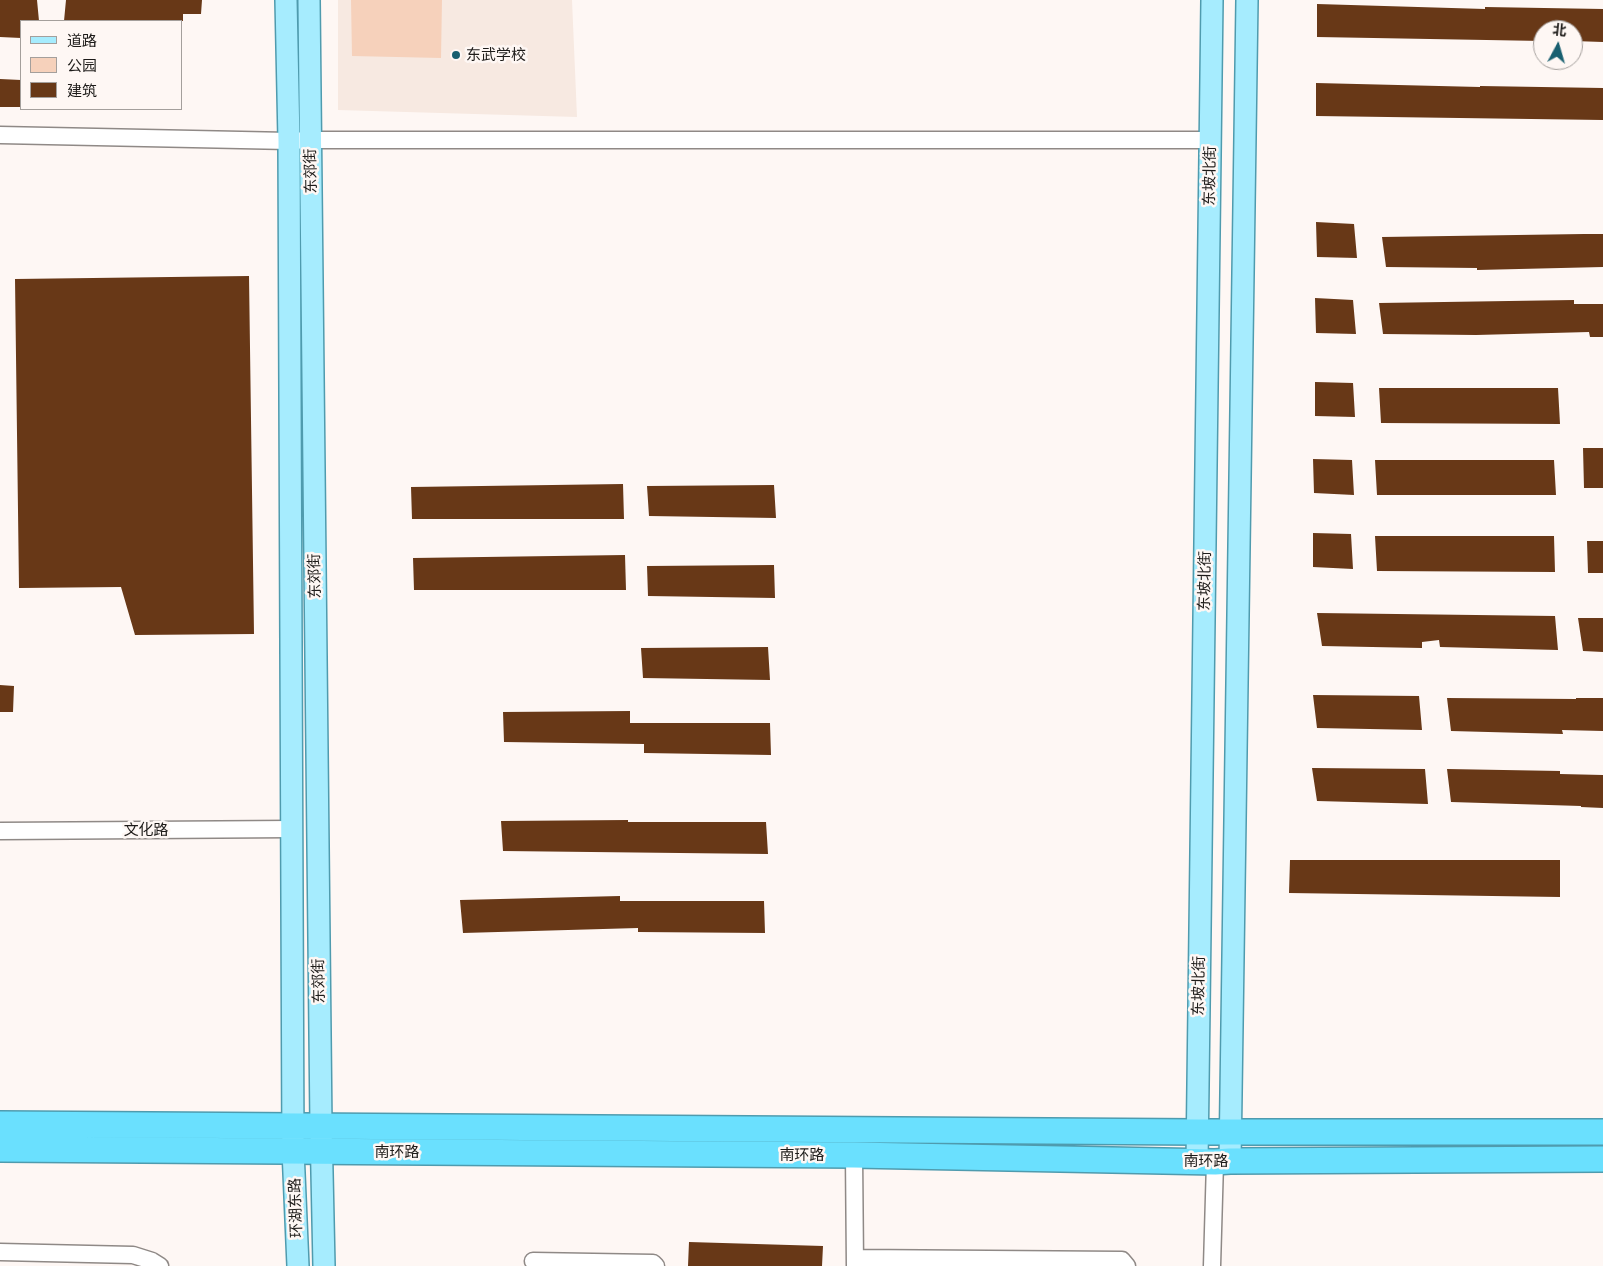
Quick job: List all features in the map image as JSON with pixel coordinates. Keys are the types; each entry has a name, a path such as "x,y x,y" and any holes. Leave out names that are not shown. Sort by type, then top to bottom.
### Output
{"highway":[{"name":"南环路","path":"0,1124 1198,1132 1603,1132"},
{"name":"南环路","path":"0,1149 854,1155 1214,1161 1603,1159"}],"main road":[{"name":"东郊街","path":"286,0 289,141 294,1150"},
{"name":"东郊街","path":"310,0 321,1151"},
{"name":"东坡北街","path":"1212,0 1198,1132 1214,1161"},
{"path":"1214,1161 1231,1131 1247,0"},
{"name":"环湖东路","path":"294,1150 298,1266"},
{"name":"环湖东路","path":"321,1151 324,1266"}],"street":[{"path":"0,136 289,141 1210,140"},
{"name":"文化路","path":"0,831 292,829"},
{"path":"854,1155 855,1262 1122,1260 1127,1266"},
{"path":"1212,1266 1214,1161"},
{"path":"0,1252 134,1255 160,1266"},
{"path":"533,1261 652,1264 656,1266"}],"shaded area":[{"name":"东武学校","path":"338,0 572,0 577,117 338,110"}],"green space":[{"path":"351,0 442,0 441,58 352,56"}],"building":[{"path":"0,0 37,0 39,20 20,20 20,38 0,37"},
{"path":"66,0 202,0 201,14 183,14 183,21 64,20"},
{"path":"1317,4 1485,9 1485,7 1603,9 1603,42 1583,41 1583,20 1533,20 1533,41 1317,37"},
{"path":"0,79 20,80 20,107 0,107"},
{"path":"1316,83 1603,88 1603,120 1316,116"},
{"path":"1316,222 1354,224 1357,258 1317,257"},
{"path":"1603,234 1603,267 1477,270 1477,268 1386,267 1382,237"},
{"path":"249,276 254,634 135,635 121,587 19,588 15,279"},
{"path":"1315,298 1353,300 1356,334 1316,333"},
{"path":"1574,300 1574,304 1603,304 1603,337 1590,337 1589,332 1476,335 1383,334 1379,303"},
{"path":"1315,382 1353,383 1355,417 1315,416"},
{"path":"1379,388 1558,388 1560,424 1381,423"},
{"path":"1583,448 1603,448 1603,488 1584,488"},
{"path":"1313,459 1352,460 1354,495 1314,493"},
{"path":"1375,460 1554,460 1556,495 1377,495"},
{"path":"623,484 624,519 412,519 411,487"},
{"path":"774,485 776,518 649,516 647,486"},
{"path":"1313,533 1351,534 1353,569 1313,567"},
{"path":"1375,536 1554,536 1555,572 1377,571"},
{"path":"1587,541 1603,541 1603,573 1588,573"},
{"path":"625,555 626,590 414,590 413,558"},
{"path":"774,565 775,598 648,596 647,566"},
{"path":"1317,613 1555,616 1558,650 1440,647 1439,640 1422,642 1422,648 1322,646"},
{"path":"1578,618 1603,618 1603,652 1583,651"},
{"path":"768,647 770,680 643,678 641,648"},
{"path":"0,685 14,686 13,712 0,712"},
{"path":"1313,695 1419,696 1422,730 1317,728"},
{"path":"1447,698 1603,698 1603,731 1562,730 1563,734 1451,731"},
{"path":"630,711 630,723 770,723 771,755 644,753 644,744 504,742 503,712"},
{"path":"1312,768 1425,769 1428,804 1317,801"},
{"path":"1447,769 1560,771 1560,774 1603,775 1603,808 1451,802"},
{"path":"628,820 628,822 766,822 768,854 503,851 501,821"},
{"path":"1290,860 1560,860 1560,897 1289,893"},
{"path":"620,896 620,901 764,901 765,933 638,932 638,928 463,933 460,900"},
{"path":"689,1242 823,1246 822,1266 688,1266"}],"place":[{"name":"东武学校","path":"456,55"}]}
